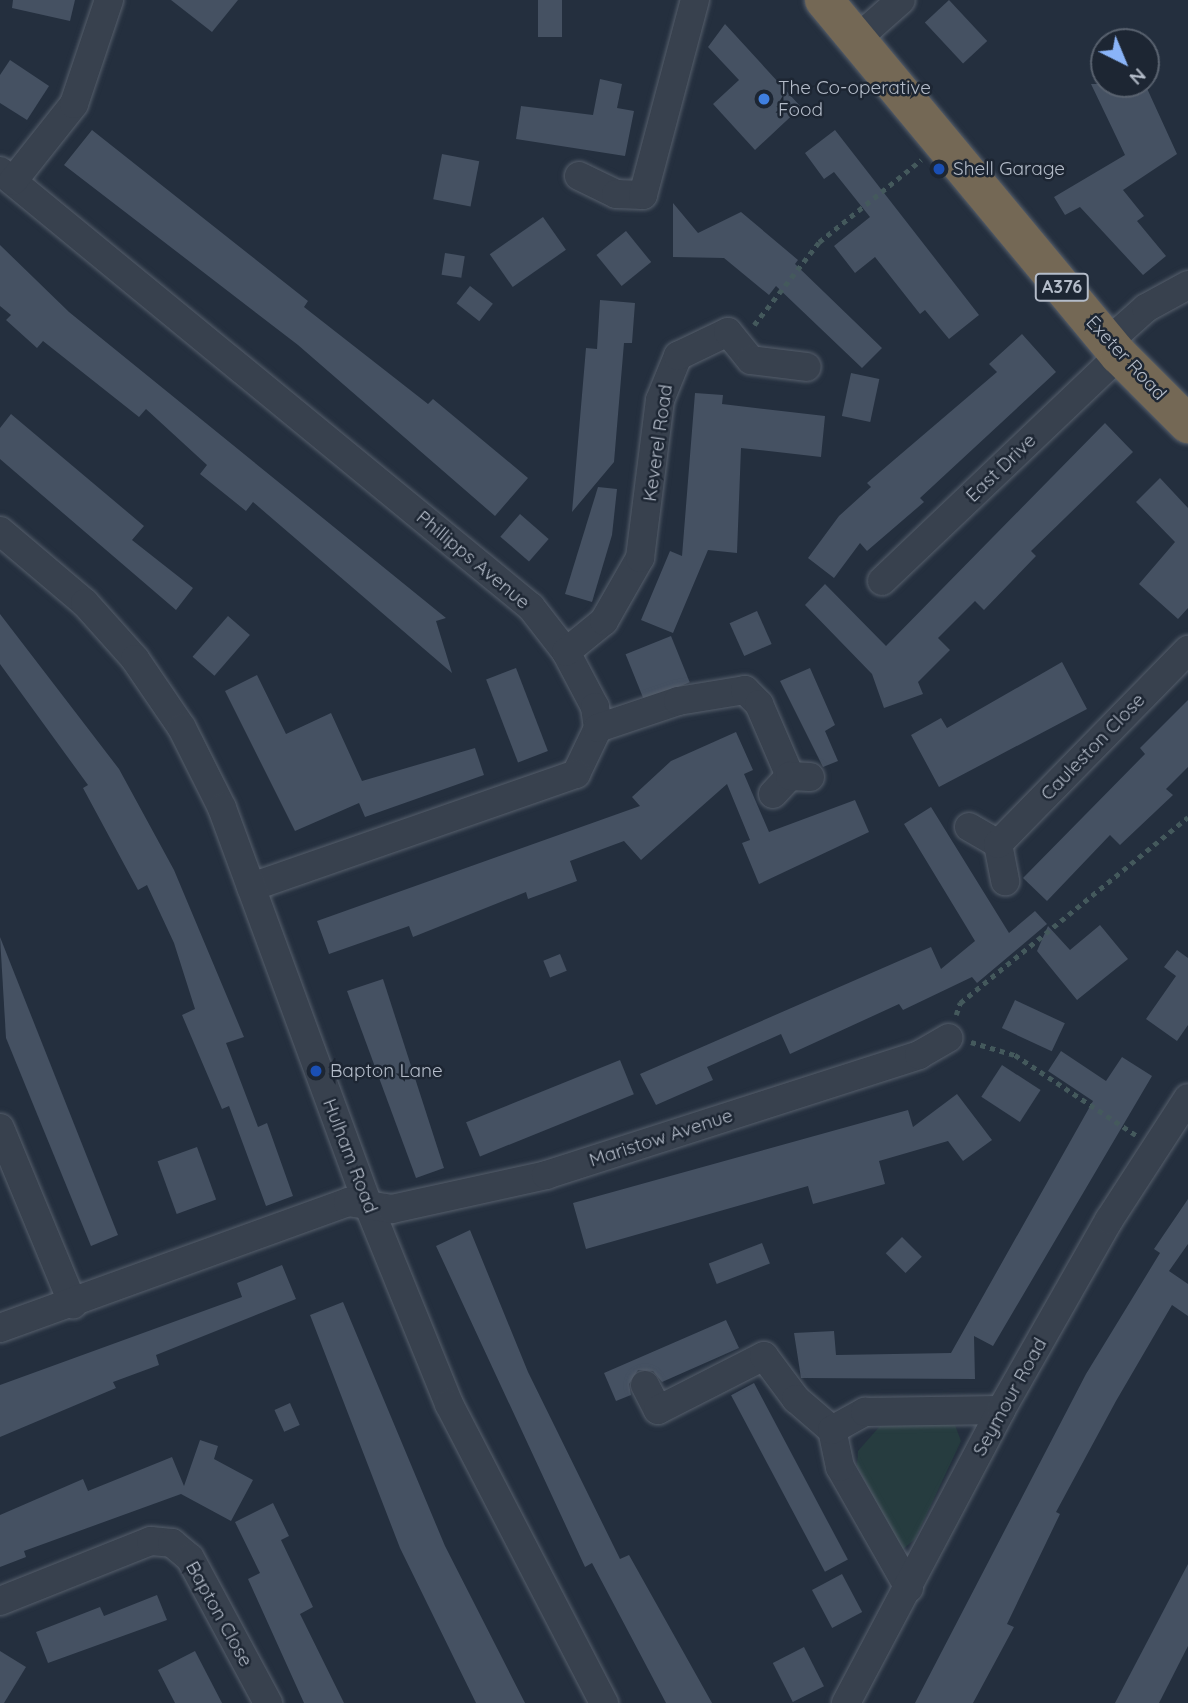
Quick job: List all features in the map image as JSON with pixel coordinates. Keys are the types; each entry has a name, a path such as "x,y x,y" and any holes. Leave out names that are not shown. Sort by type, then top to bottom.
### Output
{"highway":[{"name":"Exeter Road","path":"824,0 1114,349 1188,424"}],"street":[{"path":"6,176 74,104 109,0"},
{"path":"579,176 616,194 643,195 695,0"},
{"path":"858,38 901,0"},
{"name":"Phillipps Avenue","path":"6,176 531,607 566,652 586,686 597,728"},
{"name":"East Drive","path":"882,581 1114,349 1146,308 1188,285"},
{"name":"Keverel Road","path":"566,652 604,621 640,558 669,370 678,356 728,332 751,360 807,367"},
{"name":"Hulham Road","path":"0,531 85,603 135,659 182,728 251,887 367,1202 449,1404 604,1703"},
{"name":"Cauleston Close","path":"998,844 1188,650"},
{"path":"251,887 562,782 588,759 597,728 678,701 745,690 759,704 791,782"},
{"path":"969,827 998,844 1005,881"},
{"name":"Maristow Avenue","path":"367,1202 392,1209 545,1175 919,1055 949,1038"},
{"name":"Seymour Road","path":"846,1703 1001,1410 1155,1148 1188,1098"},
{"path":"0,1128 73,1304"},
{"path":"0,1328 73,1304 348,1202 367,1202"},
{"path":"645,1385 658,1410 764,1356 796,1399 832,1430 839,1466 909,1588"},
{"path":"832,1430 865,1412 1001,1410"},
{"name":"Bapton Close","path":"0,1601 152,1541 172,1543 190,1558 268,1703"}],"path":[{"path":"737,343 819,242 944,142"},
{"path":"1155,1148 1016,1055 949,1038 960,1003 1188,817"}],"green space":[{"path":"955,1425 961,1441 915,1539 902,1550 857,1466 858,1451 880,1426"}],"building":[{"path":"13,0 75,0 70,21 12,8"},
{"path":"171,0 238,0 212,32"},
{"path":"538,0 562,0 562,37 538,37"},
{"path":"949,0 987,41 963,63 925,23"},
{"path":"725,24 801,107 755,150 713,104 739,80 708,47"},
{"path":"10,60 49,86 27,120 0,103 0,75"},
{"path":"600,79 622,84 617,108 634,111 625,156 516,139 521,106 593,115"},
{"path":"1098,98 1151,98 1177,154 1123,190 1144,216 1137,221 1166,256 1143,275 1080,207 1065,215 1054,197 1125,155"},
{"path":"92,130 308,301 304,307 428,404 433,399 528,478 495,516 298,345 64,165"},
{"path":"835,130 979,315 949,339 925,310 920,314 875,257 855,273 834,246 870,217 834,172 824,179 805,153"},
{"path":"442,154 479,161 471,206 433,199"},
{"path":"673,203 698,233 741,212 798,260 795,264 882,348 862,368 776,286 769,295 724,258 673,257"},
{"path":"543,217 566,250 513,287 490,254"},
{"path":"626,231 651,262 622,286 596,255"},
{"path":"0,245 69,312 446,618 436,621 452,673 253,502 246,511 200,474 207,465 146,409 139,417 43,341 37,348 6,320 11,315 0,306"},
{"path":"445,253 465,256 461,278 442,275"},
{"path":"470,286 493,304 479,321 456,303"},
{"path":"600,300 635,303 632,343 624,343 614,462 572,512 586,348 597,349"},
{"path":"1022,334 1056,372 920,498 924,502 867,551 860,543 834,578 808,558 839,516 871,487 867,483 997,372 989,364"},
{"path":"851,373 879,379 870,422 842,416"},
{"path":"695,393 723,395 722,404 825,416 821,457 741,448 737,553 708,550 673,633 641,620 670,551 682,556"},
{"path":"11,414 144,526 132,540 193,588 176,610 0,459 0,428"},
{"path":"1105,423 1133,452 1031,551 1036,556 984,610 975,601 938,638 950,650 918,682 923,694 884,708 872,674 805,605 825,584 886,646"},
{"path":"1160,478 1188,508 1188,608 1178,619 1139,584 1175,542 1136,502"},
{"path":"598,487 617,489 612,535 592,602 565,594"},
{"path":"520,514 549,539 529,562 500,537"},
{"path":"757,611 772,644 744,656 730,623"},
{"path":"0,614 119,769 174,870 244,1037 226,1043 258,1127 267,1123 293,1196 266,1206 229,1106 222,1109 182,1015 195,1009 174,943 147,885 138,890 83,788 88,785 0,664"},
{"path":"228,616 250,635 214,676 193,657"},
{"path":"671,636 690,682 644,701 626,654"},
{"path":"1062,662 1087,709 939,787 911,735 941,718 947,728"},
{"path":"516,668 548,751 518,763 486,679"},
{"path":"810,668 835,725 825,731 838,761 823,767 780,681"},
{"path":"257,675 286,734 331,713 362,781 475,748 484,775 365,817 359,803 295,831 225,691"},
{"path":"1188,700 1188,767 1166,789 1173,795 1120,845 1110,835 1047,901 1023,878 1145,754 1140,748"},
{"path":"736,732 753,770 744,774 769,832 855,800 869,832 759,884 742,843 750,840 727,784 641,860 624,841 570,861 577,881 528,899 526,892 413,937 409,926 329,954 317,921 640,806 632,797 671,761"},
{"path":"931,807 1009,933 1035,911 1047,924 977,983 972,977 903,1010 899,1004 790,1054 781,1034 707,1067 713,1080 656,1105 640,1074 931,947 941,969 975,941 904,824"},
{"path":"1100,925 1128,959 1077,1000 1037,951 1048,926 1070,950"},
{"path":"0,937 118,1235 91,1246 6,1038"},
{"path":"1177,950 1188,958 1188,1025 1177,1041 1146,1019 1176,976 1164,967"},
{"path":"560,954 567,971 550,977 543,961"},
{"path":"383,979 444,1168 416,1178 347,991"},
{"path":"1015,1000 1065,1023 1052,1051 1002,1028"},
{"path":"1061,1051 1106,1081 1122,1057 1152,1076 993,1346 974,1336 975,1379 801,1378 794,1333 834,1331 836,1355 951,1353 1093,1101 1048,1071"},
{"path":"620,1060 634,1094 480,1156 466,1122"},
{"path":"1002,1065 1041,1090 1020,1122 981,1097"},
{"path":"957,1094 992,1140 963,1161 948,1141 879,1161 885,1184 813,1204 808,1186 586,1249 573,1203 908,1110 913,1127"},
{"path":"197,1147 216,1200 177,1214 158,1161"},
{"path":"1188,1199 1188,1244 1169,1271 1188,1284 1188,1316 1172,1305 1116,1401 1056,1512 1060,1514 1007,1624 1014,1627 973,1703 915,1703 1086,1374 1160,1253 1154,1249"},
{"path":"470,1230 528,1372 620,1559 629,1555 712,1703 666,1703 592,1563 585,1567 436,1246"},
{"path":"902,1237 922,1257 906,1273 886,1253"},
{"path":"762,1243 770,1264 717,1284 709,1263"},
{"path":"282,1265 296,1299 156,1355 159,1365 113,1382 116,1388 0,1437 0,1385 242,1297 237,1283"},
{"path":"343,1302 445,1546 525,1703 476,1703 400,1548 310,1315"},
{"path":"726,1320 739,1348 662,1382 653,1371 638,1370 629,1384 631,1395 616,1401 604,1373"},
{"path":"754,1383 848,1560 825,1572 731,1395"},
{"path":"290,1403 300,1425 284,1432 274,1410"},
{"path":"200,1440 218,1446 214,1459 253,1480 231,1521 181,1494 24,1551 26,1557 0,1567 0,1515 83,1479 88,1491 172,1457 184,1486"},
{"path":"273,1503 289,1536 281,1540 313,1607 300,1614 344,1703 304,1703 248,1579 260,1573 235,1522"},
{"path":"1188,1564 1188,1646 1159,1703 1115,1703"},
{"path":"842,1574 862,1612 832,1628 812,1590"},
{"path":"157,1595 167,1620 48,1663 36,1632 100,1607 104,1616"},
{"path":"804,1647 824,1686 793,1702 773,1663"},
{"path":"0,1651 26,1667 4,1703 0,1703"},
{"path":"195,1651 222,1703 175,1703 158,1670"}],"place":[{"name":"The Co-operative Food","path":"764,99"},
{"name":"Shell Garage","path":"939,169"},
{"name":"Bapton Lane","path":"316,1071"}]}
